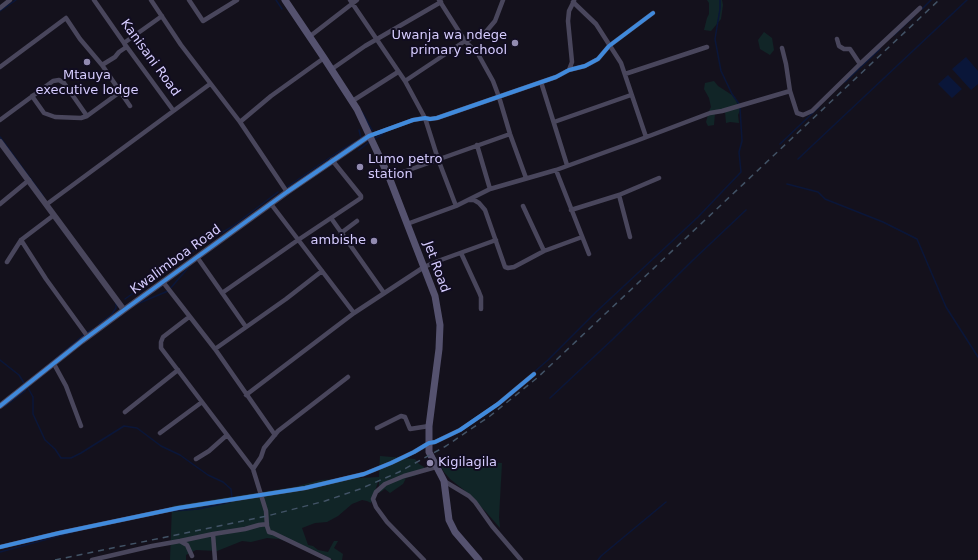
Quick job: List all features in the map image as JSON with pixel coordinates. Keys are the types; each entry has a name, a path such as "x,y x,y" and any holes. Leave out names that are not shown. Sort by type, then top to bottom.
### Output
{"main road":[{"name":"Jet Road","path":"288,1 353,103 389,177 435,296 440,325 439,349 430,426 430,456 444,481 450,520 456,532 479,560"}],"street":[{"path":"0,8 3,2 10,0"},
{"name":"Kanisani Road","path":"94,0 174,110"},
{"path":"151,0 210,84 240,122 287,192"},
{"path":"190,0 203,22 237,0"},
{"path":"310,37 351,2 357,0"},
{"path":"405,82 465,41 484,34 495,21 503,0"},
{"path":"332,70 376,39 440,1 465,41 478,54 485,66 499,97 510,134 526,178"},
{"path":"569,70 572,57 568,21 569,11 574,1 596,24 621,63 646,137"},
{"path":"351,2 405,82 425,118 438,159 456,206"},
{"path":"782,48 790,91 797,113 803,115 809,113 920,8"},
{"path":"369,136 413,120 437,118 592,63 598,59 609,46 653,13"},
{"path":"102,65 115,57 126,47 124,43 162,16"},
{"path":"0,67 66,18 80,39 102,65 130,106"},
{"path":"837,38 839,46 844,49 850,49 860,64"},
{"path":"625,74 707,47"},
{"path":"240,122 271,96 324,58"},
{"path":"353,103 354,100 398,72"},
{"path":"0,120 53,80 59,80 64,83 87,116"},
{"path":"541,82 567,165"},
{"path":"47,204 210,84"},
{"path":"407,224 456,206 490,189 556,170 710,112 722,111 790,91"},
{"path":"32,96 44,113 54,117 68,118 87,116 120,92"},
{"path":"554,122 631,95"},
{"path":"389,177 510,134"},
{"name":"Kwalimboa Road","path":"0,406 124,310 332,160 369,136"},
{"path":"0,142 124,310"},
{"path":"477,145 490,189"},
{"path":"222,293 362,197 332,160"},
{"path":"556,170 589,254"},
{"path":"571,210 619,195 659,178"},
{"path":"0,204 29,180"},
{"path":"619,195 630,237"},
{"path":"467,200 474,200 483,207 505,267 508,268 514,268 544,252 582,237"},
{"path":"271,204 354,313"},
{"path":"524,206 544,252"},
{"path":"7,262 21,240 54,215"},
{"path":"331,218 384,293"},
{"path":"341,233 357,221"},
{"path":"21,240 46,279 88,337"},
{"path":"246,395 354,313 424,267 496,240"},
{"path":"462,252 481,297 480,309"},
{"path":"197,257 246,327"},
{"path":"215,349 322,272"},
{"path":"163,282 215,349 275,435"},
{"path":"189,317 162,337 160,342 161,348 253,469 262,494 269,532 273,532 329,560"},
{"path":"54,364 66,386 81,426"},
{"path":"125,412 178,370"},
{"path":"0,547 59,532 178,508 305,488 364,474 391,463 466,426 498,404 534,374"},
{"path":"253,469 261,457 264,448 278,431 348,377"},
{"path":"160,433 202,402"},
{"path":"377,428 401,416 405,417 410,429 430,426"},
{"path":"196,459 209,451 228,435"},
{"path":"424,560 387,522 373,499 379,488 386,484 404,476 436,467"},
{"path":"444,481 469,496 475,502 492,526 521,560"},
{"path":"92,560 152,546 267,524"},
{"path":"213,534 215,560"},
{"path":"180,541 187,545 192,556"}],"green space":[{"path":"707,0 722,0 723,5 721,19 711,31 704,30 709,14 709,3"},
{"path":"764,32 772,38 774,50 770,55 760,49 758,40"},
{"path":"714,81 718,86 735,97 740,110 738,115 739,123 726,123 725,111 715,113 714,125 708,126 706,122 711,107 709,98 704,89 705,83"},
{"path":"380,456 415,459 424,467 424,472 406,478 403,484 390,493 385,489 379,493 379,479 371,503 362,500 352,504 338,516 327,522 315,523 302,528 308,545 313,546 318,550 328,552 334,541 338,541 334,548 343,554 342,560 333,560 320,553 279,539 267,538 251,542 242,541 217,551 196,550 186,555 186,560 170,560 172,506 294,487 321,480 379,477"},
{"path":"437,460 502,463 499,517 500,528 464,490 450,479"}],"water":[{"path":"966,57 978,71 978,84 971,90 952,69"},
{"path":"948,75 962,89 952,98 938,84"}],"waterway":[{"path":"0,11 16,0"},
{"path":"276,0 282,9"},
{"path":"720,0 715,39 721,71 732,94 739,104"},
{"path":"922,9 931,0"},
{"path":"798,159 967,0"},
{"path":"894,35 913,17"},
{"path":"845,82 880,49"},
{"path":"780,144 819,107"},
{"path":"533,373 698,217 741,172 739,152 742,141 740,108"},
{"path":"362,112 372,130"},
{"path":"359,130 361,138"},
{"path":"374,139 384,133"},
{"path":"0,137 43,196"},
{"path":"287,187 355,142"},
{"path":"359,150 369,142"},
{"path":"787,184 818,192 825,199 883,222 917,239 946,307 978,357"},
{"path":"125,299 203,244 233,226 278,192"},
{"path":"550,398 746,210"},
{"path":"137,304 168,291 188,268"},
{"path":"99,324 112,314 116,308 116,303"},
{"path":"48,365 86,333 93,329"},
{"path":"0,360 19,375 24,383"},
{"path":"28,388 33,397 33,414 45,440 55,449 61,458 71,458 81,453 124,426 137,428 161,446 180,455 208,475 223,482 231,489 232,498"},
{"path":"5,406 26,389"},
{"path":"173,511 198,509 230,502"},
{"path":"598,560 666,502"},
{"path":"0,552 77,531"}],"railway":[{"path":"55,560 267,516 325,501 360,489 399,472 446,446 490,416 537,378 939,0"}],"cycle path":[{"path":"0,406 124,310 287,192 369,136 413,120 437,118 556,77 569,70 585,66 598,59 609,46 653,13"},
{"path":"0,547 178,508 305,488 364,474 391,463 429,443 435,442 460,430 498,404 534,374"}],"place":[{"name":"Uwanja wa ndege primary school","path":"515,43"},
{"name":"Mtauya executive lodge","path":"87,62"},
{"name":"Lumo petro station","path":"360,167"},
{"name":"ambishe","path":"374,241"},
{"name":"Kigilagila","path":"430,463"}]}
